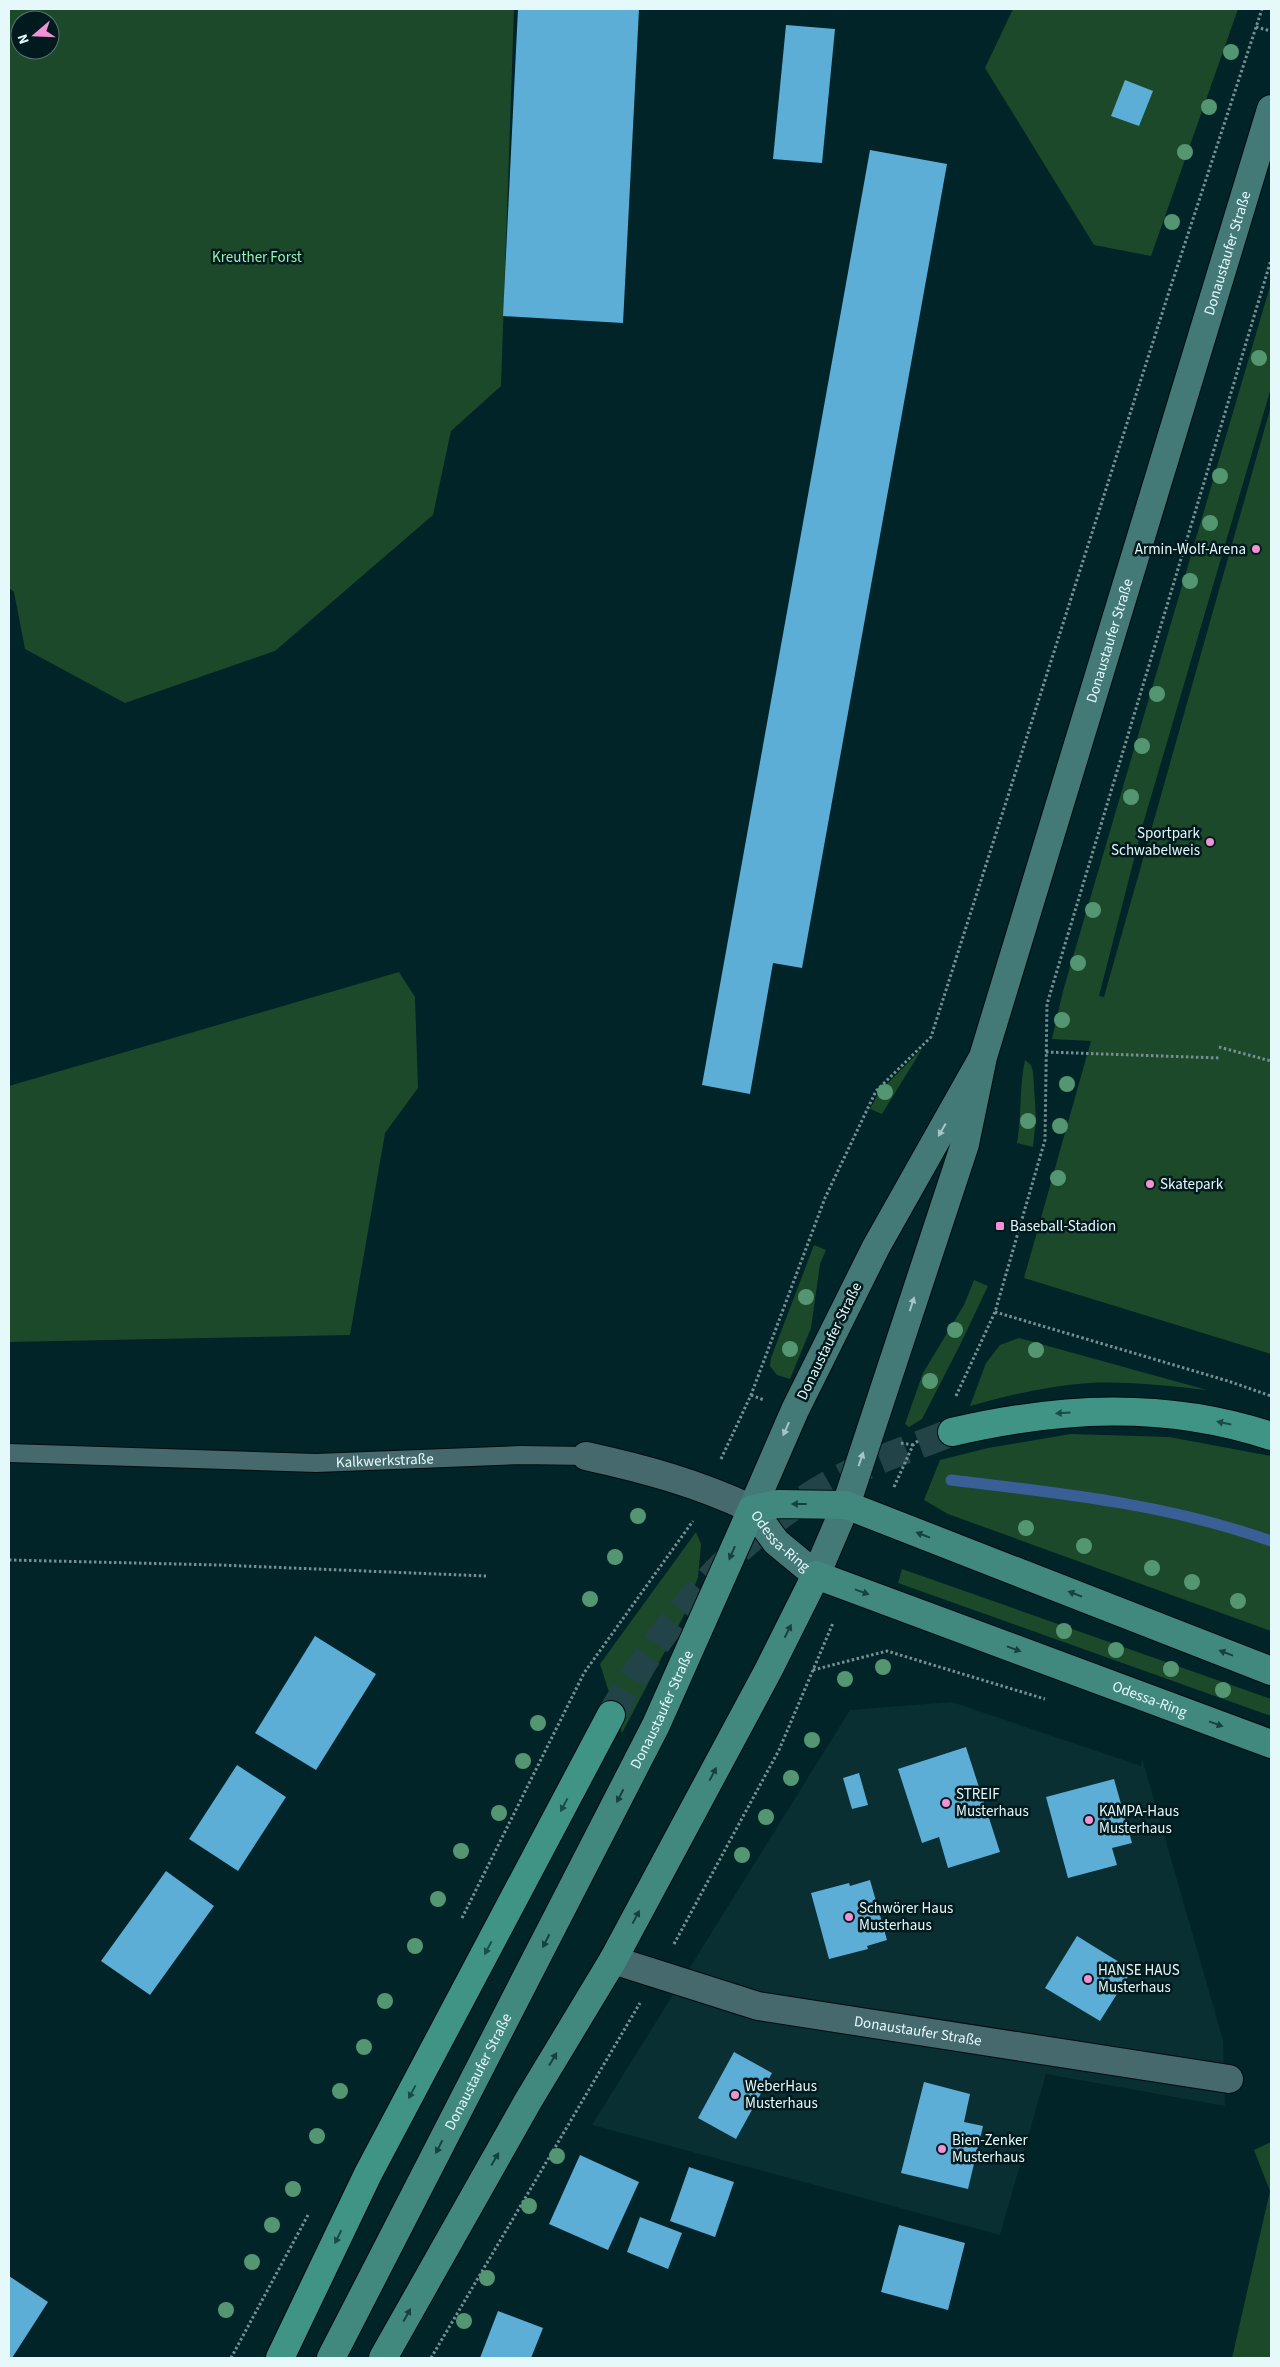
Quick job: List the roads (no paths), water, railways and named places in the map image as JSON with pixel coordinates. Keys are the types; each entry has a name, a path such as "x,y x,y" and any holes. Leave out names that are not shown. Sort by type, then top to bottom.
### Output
{"highway":[{"path":"952,1432 1002,1420 1043,1414 1101,1410 1151,1412 1201,1418 1271,1436"},
{"path":"280,2358 368,2174 612,1715"}],"main road":[{"name":"Donaustaufer Straße","path":"383,2358 528,2101 613,1960 769,1669 816,1574 846,1505 965,1144 984,1057 1271,109"},
{"name":"Donaustaufer Straße","path":"330,2358 656,1725 795,1410 876,1247 984,1057"},
{"name":"Odessa-Ring","path":"1271,1671 846,1505 778,1504 752,1509 776,1542 816,1574 1271,1744"}],"street":[{"name":"Kalkwerkstraße","path":"586,1456 645,1468 708,1488 752,1509"},
{"name":"Donaustaufer Straße","path":"613,1960 758,2006 1229,2079"}],"lane":[{"name":"Kalkwerkstraße","path":"9,1453 316,1463 521,1455 586,1456"}],"waterway":[{"path":"951,1480 1072,1495 1153,1509 1232,1528 1271,1541"}],"tunnel":[{"path":"611,1715 659,1640 686,1605 746,1543 780,1516 817,1491 857,1470 952,1432"}],"place":[{"name":"Armin-Wolf-Arena","path":"1256,549"},
{"name":"Sportpark Schwabelweis","path":"1210,842"},
{"name":"Skatepark","path":"1150,1184"},
{"name":"Baseball-Stadion","path":"1000,1226"},
{"name":"STREIF Musterhaus","path":"946,1803"},
{"name":"KAMPA-Haus Musterhaus","path":"1089,1820"},
{"name":"Schwörer Haus Musterhaus","path":"849,1917"},
{"name":"HANSE HAUS Musterhaus","path":"1088,1979"},
{"name":"WeberHaus Musterhaus","path":"735,2095"},
{"name":"Bien-Zenker Musterhaus","path":"942,2149"}],"park label":[{"name":"Kreuther Forst","path":"257,257"}]}
